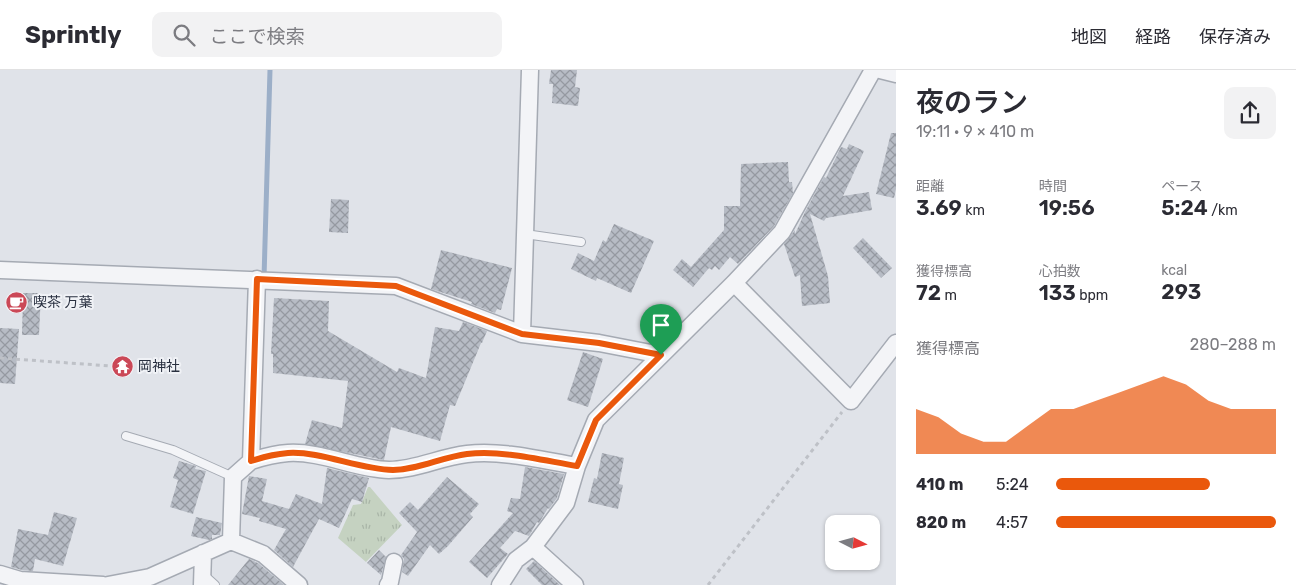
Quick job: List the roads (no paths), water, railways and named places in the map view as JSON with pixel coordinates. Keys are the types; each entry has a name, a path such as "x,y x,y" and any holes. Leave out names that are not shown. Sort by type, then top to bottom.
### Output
{"street":[{"path":"522,334 530,70"},
{"path":"500,585 516,560 533,547 566,503 577,466 596,420 734,283 782,232 873,70"},
{"path":"880,70 896,74"},
{"path":"0,270 396,286 522,334 599,343 661,355"},
{"path":"251,461 257,279"},
{"path":"734,283 851,401 896,343"},
{"path":"232,541 233,477 251,461 271,455 290,453 312,455 380,470 415,468 442,459 468,454 525,457 577,466"},
{"path":"108,585 150,577 232,541 262,554 298,585"},
{"path":"533,547 575,585"},
{"path":"202,579 203,553"},
{"path":"388,585 394,562"},
{"path":"0,574 20,580 103,585"}],"lane":[{"path":"525,234 581,242"},
{"path":"126,436 173,450 233,477"},
{"path":"202,579 216,585"}],"waterway":[{"path":"264,278 270,70"}],"place":[{"name":"喫茶 万葉","path":"17,302"},
{"name":"岡神社","path":"122,366"}]}
